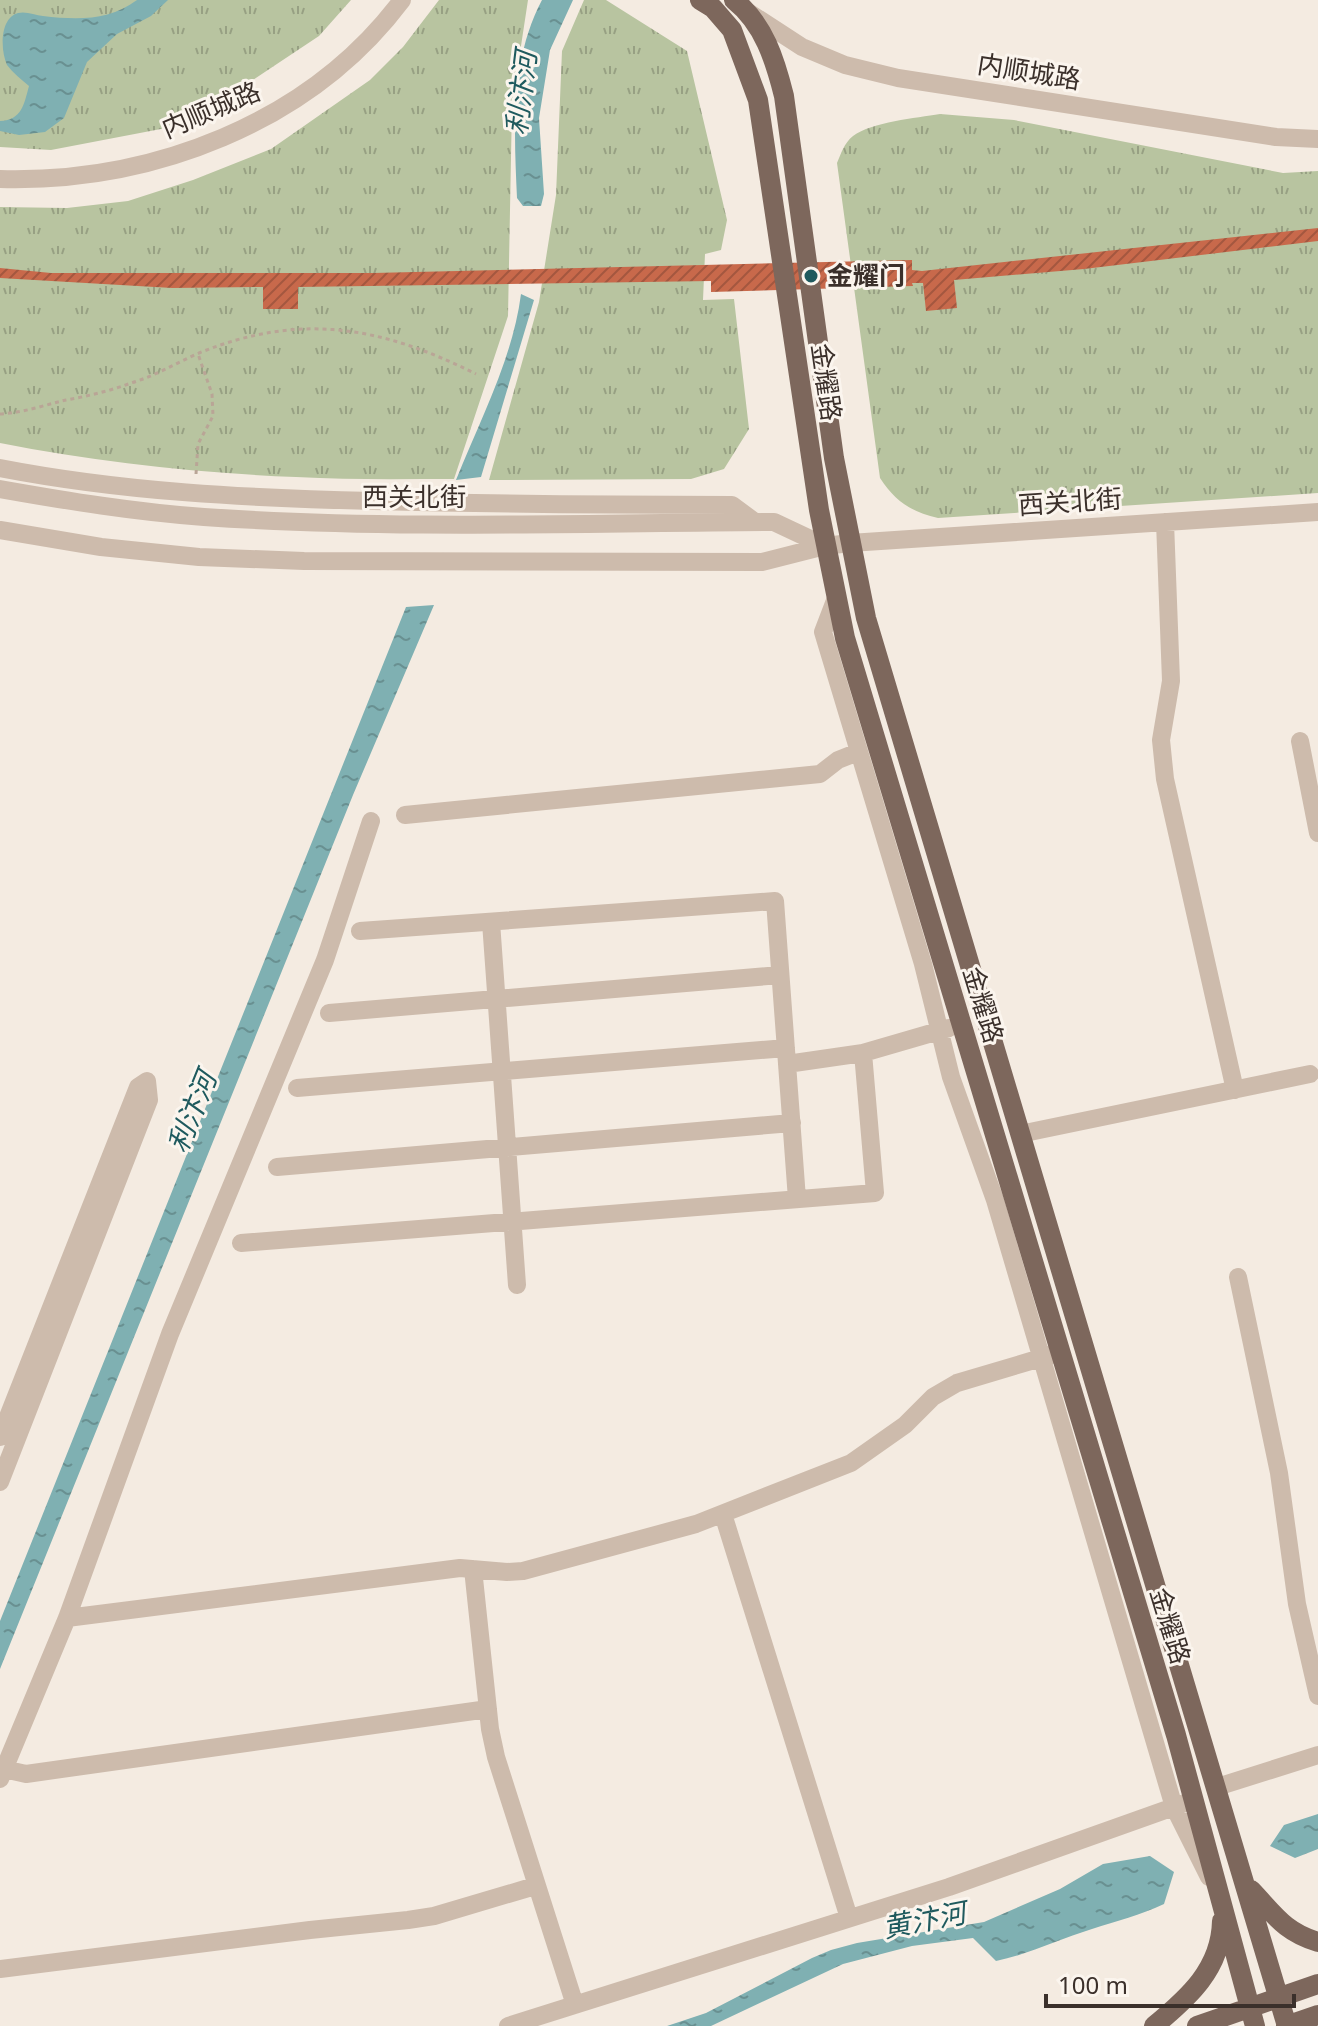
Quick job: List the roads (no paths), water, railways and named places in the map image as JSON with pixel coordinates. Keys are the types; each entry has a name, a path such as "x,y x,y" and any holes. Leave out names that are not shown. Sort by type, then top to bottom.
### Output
{"main road":[{"name":"金耀路","path":"700,0 713,8 732,30 758,100 825,546 845,638 961,1025 1051,1355 1194,1800 1252,2016"},
{"name":"金耀路","path":"740,5 761,29 776,64 788,117 834,458 866,618 1286,2026"},
{"path":"1245,1884 1282,1926 1300,1937 1318,1942"},
{"path":"1154,2026 1189,1998 1212,1962 1218,1949 1222,1905"},
{"path":"1197,2026 1252,2016 1278,1997 1318,1984"},
{"path":"1286,2026 1318,2015"}],"street":[{"name":"内顺城路","path":"0,179 46,180 90,176 136,167 222,138 274,112 325,77 361,46 402,0"},
{"name":"内顺城路","path":"740,5 802,47 845,65 898,78 1276,137 1318,139"},
{"path":"0,468 108,486 195,494 435,503 732,505 755,522"},
{"name":"西关北街","path":"0,489 107,507 267,520 377,523 774,522 825,546"},
{"name":"西关北街","path":"0,530 101,547 199,557 304,561 762,562 850,543 1318,512"},
{"path":"1165,522 1171,681 1161,740 1165,779 1235,1090"},
{"path":"836,598 823,632 923,964 951,1077 1051,1355 1174,1807 1222,1905"},
{"path":"1300,741 1318,833"},
{"path":"405,815 820,774 838,760 858,752"},
{"path":"371,821 325,960 170,1334 67,1618 2,1774 26,1774 488,1709"},
{"path":"360,931 775,901 797,1199"},
{"path":"491,922 517,1285"},
{"path":"329,1013 780,975"},
{"path":"297,1088 502,1071 863,1053 961,1025"},
{"path":"241,1243 875,1193 863,1053"},
{"path":"1020,1134 1310,1074"},
{"path":"0,1437 138,1087 147,1081 149,1100 0,1482"},
{"path":"277,1167 792,1123"},
{"path":"1238,1277 1279,1473 1297,1604 1318,1696"},
{"path":"67,1618 460,1568 523,1571 696,1524 851,1463 905,1425 933,1397 957,1383 1051,1355"},
{"path":"723,1514 849,1918"},
{"path":"473,1569 496,1757 575,2005"},
{"path":"1217,1787 1318,1755"},
{"path":"508,2026 949,1887 1194,1800"},
{"path":"0,1969 434,1916 535,1886"}],"water":[{"path":"137,0 168,0 151,16 117,34 87,62 64,118 45,132 19,135 0,131 0,121 13,118 21,110 29,86 9,68 5,58 3,35 12,16 24,12 56,17 92,17 115,12"},
{"name":"利汴河","path":"542,0 573,0 550,50 539,118 544,194 541,206 523,206 517,198 516,97 524,47"},
{"path":"521,294 534,300 481,477 456,480 503,365"},
{"path":"434,605 353,795 0,1669 0,1621 406,607"},
{"path":"1318,1814 1318,1849 1295,1858 1270,1846 1284,1825"},
{"path":"1150,1856 1174,1872 1164,1904 1137,1915 996,1961 973,1938 912,1946 843,1964 711,2026 667,2026 706,2013 831,1950 984,1922 1060,1889 1103,1864"}],"place":[{"name":"金耀门","path":"811,276"}],"water label":[{"name":"黄汴河","path":"924,1920"}]}
